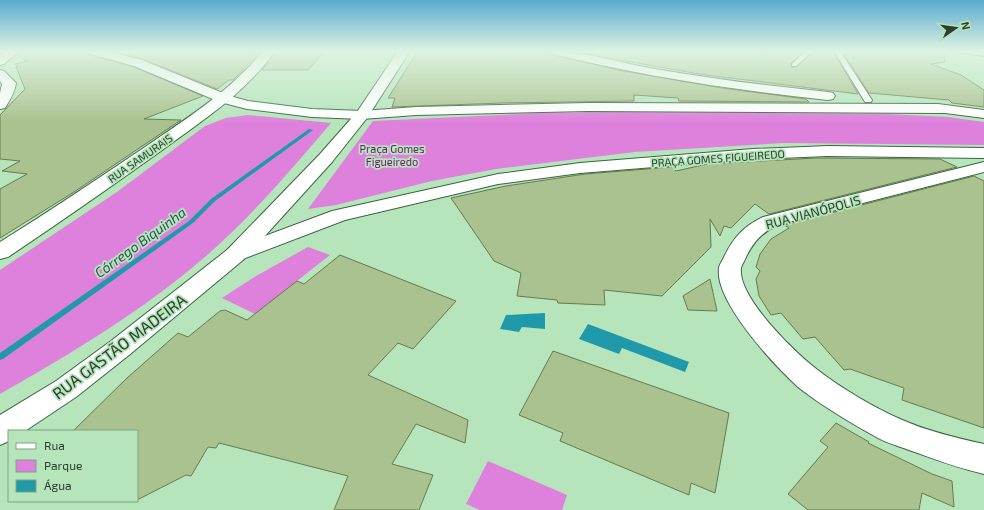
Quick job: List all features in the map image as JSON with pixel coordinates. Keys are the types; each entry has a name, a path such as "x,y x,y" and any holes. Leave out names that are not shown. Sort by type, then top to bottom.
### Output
{"street":[{"path":"0,104 8,91 9,83 1,75"},
{"path":"167,75 225,99 247,105 312,113 362,115 416,111 588,107 952,109"},
{"name":"RUA SAMURAIS","path":"0,252 64,211 225,99 249,75"},
{"path":"235,255 326,158 362,115 388,75"},
{"path":"661,75 727,85 952,109 984,114"},
{"name":"PRAÇA GOMES FIGUEIREDO","path":"235,255 339,215 498,179 580,168 753,154 828,151 984,153"},
{"name":"RUA VIANÓPOLIS","path":"984,167 770,222 755,229 742,243 730,268 735,292 755,324 787,360 809,379 838,399 890,429 957,453 984,460"},
{"name":"RUA GASTÃO MADEIRA","path":"0,431 66,389 114,353 235,255"}],"lane":[{"path":"852,75 868,100"}],"green space":[{"name":"Praça Gomes Figueiredo","path":"632,112 887,114 948,117 984,122 984,145 783,143 635,152 496,169 432,181 336,205 308,209 373,121 539,113"},
{"path":"248,115 331,123 255,209 223,241 182,276 133,313 107,330 0,394 0,270 117,192 205,126 226,118"},
{"path":"308,247 330,255 255,314 222,298 256,276"},
{"path":"488,461 567,495 562,510 480,510 466,504"}],"water":[{"path":"545,313 545,329 522,327 519,332 500,329 506,315"},
{"path":"588,324 689,362 685,372 622,348 619,354 579,339"}],"building":[{"path":"19,75 153,75 203,96 144,119 181,120 74,192 0,238 0,189 27,174 2,171 20,161 0,159 0,115 25,89"},
{"path":"182,75 238,75 233,80 229,80 217,89"},
{"path":"403,75 646,75 722,88 806,99 809,102 679,101 678,98 634,95 634,101 502,103 392,107 395,98 388,98"},
{"path":"705,75 847,75 858,94"},
{"path":"857,75 960,75 984,90 984,107 952,103 949,100 869,93"},
{"path":"816,158 940,159 957,167 769,214 755,204 731,228 724,226 720,236 710,219 711,247 662,296 604,290 605,305 558,303 557,300 517,296 521,273 494,261 451,198 506,186 585,174 671,167 676,171 707,164"},
{"path":"974,176 984,181 984,428 902,400 904,388 850,369 844,370 815,337 803,339 781,313 771,315 759,296 756,279 760,271 756,267 760,254 771,239 789,228 784,225"},
{"path":"340,255 456,301 413,349 398,343 368,375 468,420 465,443 416,424 392,464 433,475 419,510 334,510 348,476 219,443 216,448 208,447 191,476 186,475 138,499 138,430 74,430 127,378 178,333 188,337 220,311 225,310 247,320 297,281 304,284"},
{"path":"710,279 717,311 688,310 683,296"},
{"path":"553,351 729,413 715,493 691,483 689,495 560,441 563,433 519,415"},
{"path":"836,423 869,442 868,443 932,474 952,481 954,507 922,493 919,510 808,510 788,494 828,447 820,441"}],"waterway":[{"name":"Córrego Biquinha","path":"0,357 191,222 213,200 311,130"}]}
